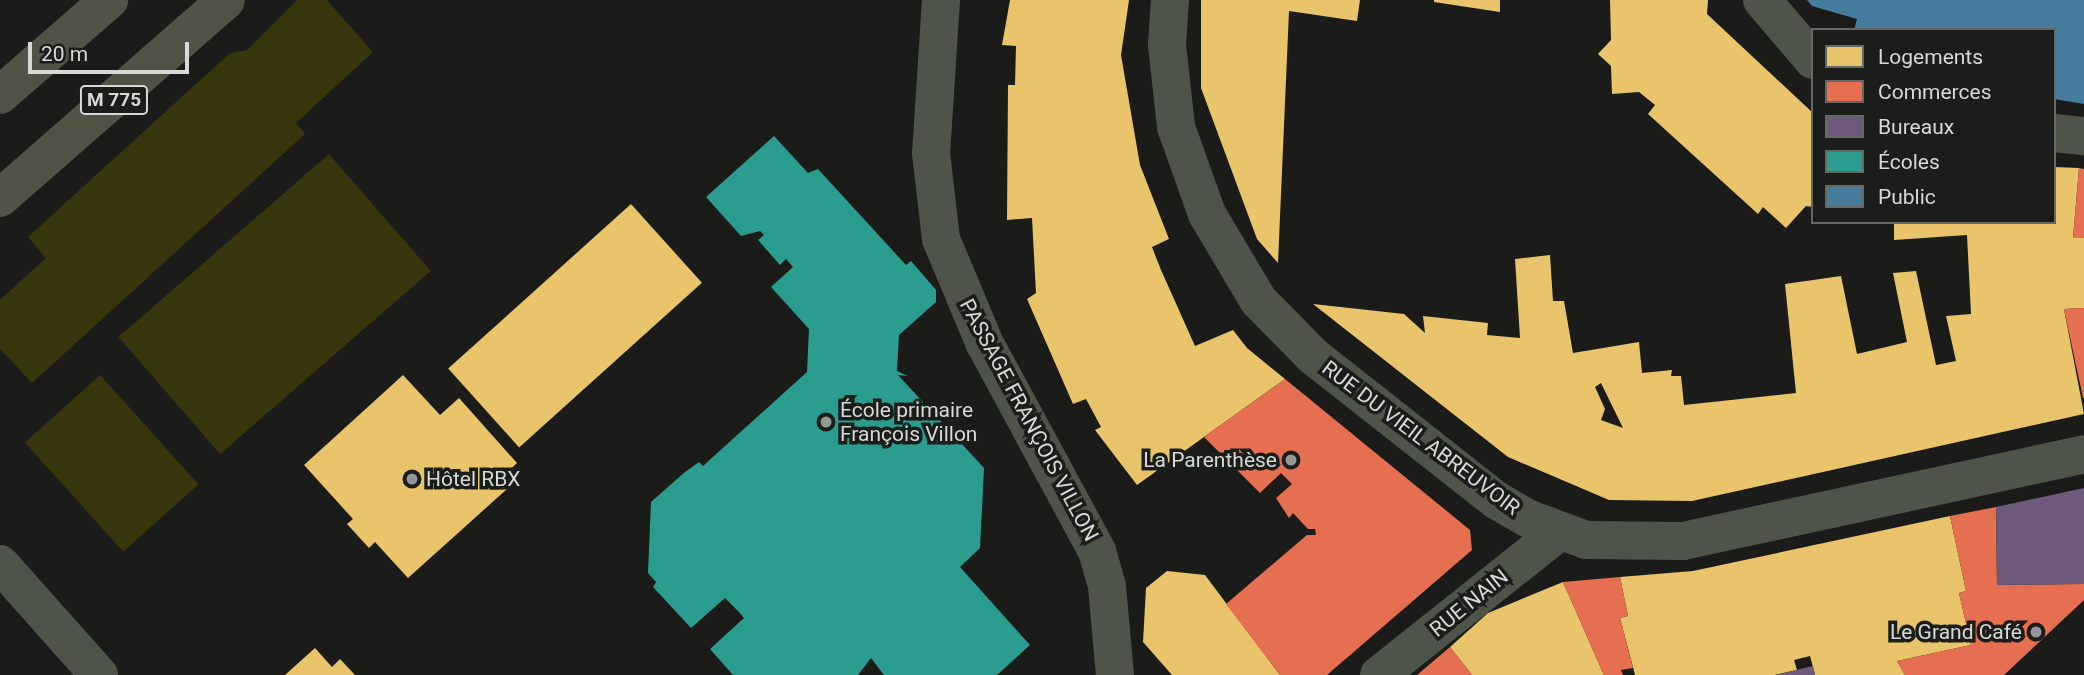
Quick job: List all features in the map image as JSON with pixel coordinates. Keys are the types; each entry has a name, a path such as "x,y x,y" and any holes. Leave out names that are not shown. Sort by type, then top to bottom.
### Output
{"main road":[{"path":"0,95 109,0"},
{"name":"M 775","path":"0,198 226,0"}],"street":[{"name":"PASSAGE FRANÇOIS VILLON","path":"940,0 931,153 941,239 984,342 1097,551 1107,586 1115,675"},
{"name":"RUE DU VIEIL ABREUVOIR","path":"1170,0 1167,45 1176,127 1207,214 1258,300 1313,356 1496,500 1559,532 1586,540 1629,543 1720,536 2084,454"},
{"path":"1762,0 1811,58"},
{"path":"2056,133 2084,136"},
{"name":"RUE NAIN","path":"1379,675 1559,532"},
{"path":"0,564 99,675"}],"shaded area":[{"path":"297,0 327,0 373,52 296,123 305,134 32,383 0,349 0,300 46,258 28,237 230,53 247,50"},
{"path":"329,154 431,271 220,454 118,337"},
{"path":"100,375 198,484 123,552 25,443"}],"building: Logements":[{"path":"1010,0 1129,0 1121,55 1140,165 1169,239 1152,247 1161,270 1195,346 1233,330 1247,348 1285,379 1137,485 1095,430 1101,427 1086,399 1073,404 1027,299 1036,293 1032,218 1007,220 1008,85 1015,85 1016,46 1002,45"},
{"path":"1201,0 1360,0 1357,21 1289,11 1278,263 1257,239 1201,88"},
{"path":"1434,0 1500,0 1500,12 1434,2"},
{"path":"1610,0 1708,0 1707,14 1811,111 1811,207 1806,206 1786,228 1763,207 1758,214 1648,114 1655,105 1639,92 1612,94 1611,66 1598,54 1611,40"},
{"path":"2056,167 2079,168 2073,238 2084,238 2084,308 2064,309 2084,414 1692,501 1609,500 1508,457 1313,304 1404,314 1425,333 1423,316 1488,323 1487,335 1520,338 1515,259 1550,255 1553,301 1564,301 1573,353 1639,342 1642,373 1672,370 1671,376 1681,376 1684,405 1796,393 1785,284 1841,276 1857,354 1907,342 1893,273 1916,271 1936,365 1956,361 1946,316 1971,314 1967,235 1894,240 1894,224 2056,224","holes":["1601,383 1623,428 1601,420 1605,409 1595,387"]},
{"path":"631,204 702,283 519,447 448,369"},
{"path":"403,375 440,415 459,398 517,463 499,480 507,489 408,578 375,542 369,548 347,524 353,519 304,465"},
{"path":"1950,516 1966,591 1959,593 1971,645 1897,661 1905,675 1815,675 1810,656 1794,660 1797,670 1774,675 1635,675 1620,618 1628,616 1620,577 1693,571"},
{"path":"1167,571 1205,575 1280,675 1172,675 1143,642 1146,588"},
{"path":"1563,582 1604,675 1472,675 1450,647 1488,613"},
{"path":"315,648 332,667 340,659 355,675 285,675"}],"building: Commerces":[{"path":"2079,168 2084,169 2084,238 2073,238"},
{"path":"2084,308 2084,398 2083,398 2064,309"},
{"path":"1285,379 1470,530 1472,550 1327,675 1280,675 1226,604 1307,535 1316,535 1315,529 1308,529 1293,513 1289,518 1276,498 1292,484 1281,473 1260,493 1204,437"},
{"path":"1996,507 1997,585 2084,584 2084,600 2004,675 1905,675 1897,661 1971,645 1959,593 1966,591 1950,516"},
{"path":"1620,577 1628,616 1620,618 1633,668 1621,670 1623,675 1604,675 1563,582"},
{"path":"1450,647 1472,675 1417,675"}],"building: Bureaux":[{"path":"2084,488 2084,584 1997,585 1996,507"},
{"path":"1813,666 1815,675 1779,675 1779,674"}],"building: Écoles":[{"name":"École primaire François Villon","path":"774,136 808,173 818,169 906,265 911,261 936,290 936,302 899,335 897,371 908,376 898,375 984,468 980,548 960,567 1030,645 997,675 884,675 871,658 858,675 733,675 710,649 744,618 739,612 725,598 691,628 653,587 656,582 648,573 651,502 699,462 703,466 807,372 809,329 771,287 793,267 786,259 780,265 758,240 764,235 760,231 741,236 706,197"}],"building: Public":[{"path":"1807,0 2084,0 2084,104 2056,99 2056,28 1855,28 1857,19 1812,6"}],"place":[{"name":"École primaire François Villon","path":"826,422"},
{"name":"La Parenthèse","path":"1291,460"},
{"name":"Hôtel RBX","path":"412,479"},
{"name":"Le Grand Café","path":"2036,632"}]}
